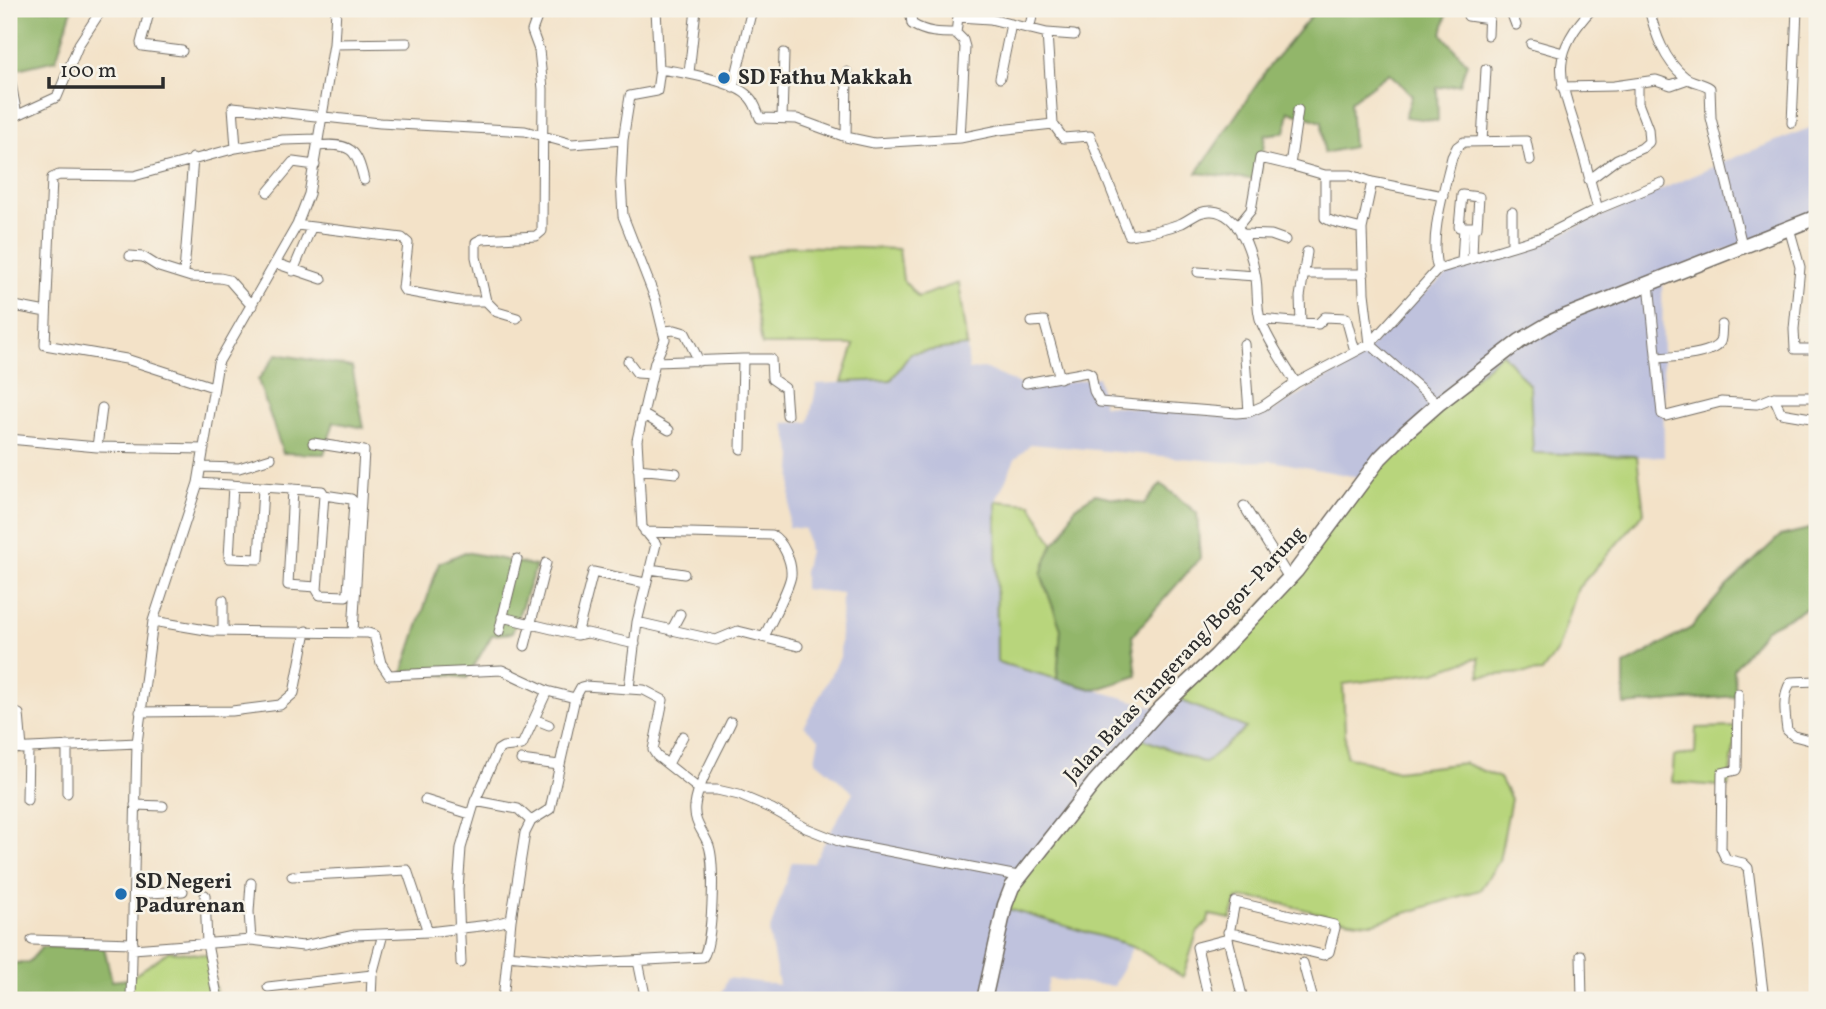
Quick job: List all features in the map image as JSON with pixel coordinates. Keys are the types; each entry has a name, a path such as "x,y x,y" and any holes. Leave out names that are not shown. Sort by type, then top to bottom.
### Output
{"main road":[{"name":"Jalan Batas Tangerang/Bogor–Parung","path":"985,1000 1004,905 1018,876 1161,707 1216,656 1290,578 1380,458 1405,433 1438,404 1538,329 1817,217"}],"street":[{"path":"9,73 13,117 58,96 79,44 102,9"},
{"path":"150,9 142,46 182,51"},
{"path":"131,1000 137,743 153,621 198,483 218,363 298,225 309,194 334,44 336,9"},
{"path":"517,318 497,312 486,301 476,257 476,242 482,239 536,236 541,231 543,134 540,54 532,31 540,9"},
{"path":"629,688 637,622 656,544 645,532 640,520 638,434 655,362 664,343 664,331 655,298 623,216 621,183 623,140 630,96 657,91 659,69 656,9"},
{"path":"689,73 696,9"},
{"path":"733,88 752,9"},
{"path":"910,9 912,24 920,29 956,33 963,40 965,47 960,138"},
{"path":"1028,29 1034,9"},
{"path":"1488,35 1489,9"},
{"path":"1510,9 1516,25"},
{"path":"1592,9 1570,37 1563,53 1560,72 1598,209"},
{"path":"1649,9 1661,45 1675,68 1688,79 1710,88 1711,118 1742,245"},
{"path":"1792,123 1797,9"},
{"path":"956,33 958,13 1047,33 1074,35"},
{"path":"1468,16 1489,19"},
{"path":"1000,78 1011,24"},
{"path":"1047,33 1053,124 1064,139 1090,136 1129,235 1180,223 1206,211 1227,216 1239,230 1250,254 1260,319 1277,354 1296,383"},
{"path":"334,44 407,43"},
{"path":"1531,44 1563,53"},
{"path":"782,118 784,53"},
{"path":"659,69 689,73 733,88 750,98 760,118 782,118 811,123 846,137 885,143 960,138 999,130 1053,124"},
{"path":"1482,142 1486,69"},
{"path":"846,137 847,72"},
{"path":"1562,87 1638,84 1656,80 1671,85 1688,79"},
{"path":"1589,180 1617,159 1649,142 1648,129 1639,111 1638,84"},
{"path":"236,148 233,107 380,124 525,131 572,144 623,140"},
{"path":"1290,165 1298,110"},
{"path":"213,387 126,359 44,344 52,178 59,175 92,177 153,173 193,158 283,140 352,150 359,159 364,180"},
{"path":"1438,269 1435,250 1443,196 1455,150 1464,142 1527,141 1530,160"},
{"path":"184,273 193,158"},
{"path":"1239,230 1251,210 1260,158 1325,175 1351,175 1372,182 1443,196"},
{"path":"268,192 293,162 315,165"},
{"path":"1325,175 1325,218 1362,229"},
{"path":"1372,182 1362,229 1370,344 1438,404"},
{"path":"1026,383 1090,373 1100,402 1249,412 1263,406 1296,383 1370,344 1438,269 1561,229 1598,209 1661,183"},
{"path":"1512,212 1512,246"},
{"path":"298,225 402,238 408,243 403,288 405,291 460,301 486,301"},
{"path":"293,271 311,228"},
{"path":"1467,260 1469,228"},
{"path":"1789,228 1800,267 1794,329 1795,349 1817,349"},
{"path":"1239,230 1285,240"},
{"path":"1301,323 1300,297 1307,252"},
{"path":"130,256 143,257 159,267 191,277 229,280 252,306"},
{"path":"275,263 322,279"},
{"path":"1198,272 1255,276"},
{"path":"1303,274 1364,274"},
{"path":"1649,283 1660,411 1663,415 1721,402 1757,404 1774,397 1817,397"},
{"path":"9,305 46,312"},
{"path":"1260,319 1320,323 1326,317 1346,318 1355,351"},
{"path":"1032,322 1044,321 1060,378"},
{"path":"1656,358 1692,354 1714,347 1720,341 1721,325"},
{"path":"664,331 685,333 699,361"},
{"path":"1244,344 1249,412"},
{"path":"741,449 743,359"},
{"path":"655,362 771,359 772,379 785,388 787,415"},
{"path":"628,361 637,373 652,374"},
{"path":"1774,397 1781,413 1817,419"},
{"path":"97,447 102,408"},
{"path":"644,415 668,430"},
{"path":"9,439 97,447 204,449"},
{"path":"313,443 364,451 353,632"},
{"path":"201,467 239,468 271,458"},
{"path":"638,469 676,473"},
{"path":"198,483 322,491 324,495 351,499 354,502 346,596 320,595 317,587 324,495"},
{"path":"233,486 229,558 259,559 263,488"},
{"path":"293,489 288,584 317,587"},
{"path":"1244,506 1290,578"},
{"path":"645,532 772,535 777,538 787,556 791,574 764,637"},
{"path":"499,632 517,559"},
{"path":"525,646 546,563"},
{"path":"650,569 684,574"},
{"path":"577,635 593,572 645,583"},
{"path":"223,600 223,631"},
{"path":"671,631 680,614"},
{"path":"502,617 577,635 587,633 635,644"},
{"path":"153,621 223,631 353,632 374,635 381,663 389,675 502,670 547,691 575,698"},
{"path":"637,622 716,640 735,631 799,646"},
{"path":"140,712 232,711 280,705 294,693 306,631"},
{"path":"1817,681 1791,682 1786,699 1787,730 1794,736 1817,742"},
{"path":"503,1000 511,920 525,833 531,821 550,809 575,698 581,687 585,686 644,690 663,700 653,750 700,790 739,795 841,842 1018,876"},
{"path":"461,963 458,866 470,814 499,749 521,746 547,691"},
{"path":"1738,694 1737,769 1722,773 1721,848 1726,859 1743,863 1748,868 1764,1000"},
{"path":"9,710 19,714 25,749 27,800"},
{"path":"534,719 549,725"},
{"path":"507,955 593,963 703,957 707,950 711,918 711,870 709,846 695,818 695,801 731,722"},
{"path":"668,764 683,736"},
{"path":"9,749 137,743"},
{"path":"67,746 67,793"},
{"path":"521,760 559,765"},
{"path":"425,800 470,814"},
{"path":"475,801 518,809 531,821"},
{"path":"135,805 163,806"},
{"path":"292,876 407,870 428,932"},
{"path":"251,883 251,940"},
{"path":"134,894 183,891"},
{"path":"205,895 207,944 218,1000"},
{"path":"1209,1000 1197,947 1228,936 1323,955 1329,952 1334,925 1237,901 1234,903 1228,936 1243,1000"},
{"path":"32,940 133,946 251,940 303,946 347,936 461,929 511,920"},
{"path":"371,1000 372,975 383,934"},
{"path":"1581,955 1582,1000"},
{"path":"638,961 646,1000"},
{"path":"1303,963 1313,1000"},
{"path":"268,987 372,975"}],"shaded area":[{"path":"1817,125 1817,213 1662,276 1664,457 1533,453 1530,386 1362,478 1273,461 1226,462 1031,444 1015,459 996,501 997,662 1155,707 1175,698 1247,728 1205,763 999,906 1133,946 1114,986 1049,979 1044,1000 718,1000 728,978 779,985 769,933 792,862 813,863 853,792 815,760 819,739 804,726 840,657 842,593 804,589 804,572 809,551 805,529 788,527 793,456 784,423 809,422 817,384 891,380 911,353 967,346 969,370 984,368 1030,389 1098,377 1103,405 1242,417 1272,411 1359,359 1408,306 1454,270 1556,236 1733,158"}],"green space":[{"path":"9,9 72,9 56,60 9,71"},
{"path":"1317,9 1448,9 1442,34 1467,63 1460,84 1437,88 1438,121 1405,117 1412,95 1389,73 1350,102 1353,147 1324,153 1322,122 1289,111 1285,132 1265,135 1259,180 1197,173 1270,65"},
{"path":"789,246 899,249 903,280 918,297 958,283 967,346 911,353 891,380 842,382 854,345 762,345 748,259"},
{"path":"1502,353 1530,386 1533,453 1637,456 1644,513 1578,588 1558,649 1542,672 1480,676 1479,657 1435,672 1343,684 1346,756 1397,771 1464,763 1500,778 1511,799 1499,861 1480,890 1374,923 1339,919 1271,901 1237,899 1231,919 1210,915 1207,923 1197,933 1183,977 1133,946 998,906 1132,735 1205,763 1246,728 1175,698 1318,546 1362,478"},
{"path":"277,354 352,367 364,428 334,422 324,454 283,453 258,380"},
{"path":"1161,484 1197,513 1200,558 1132,636 1137,676 1095,690 1057,679 1061,629 1041,574 1053,544 1063,534 1075,507 1095,494 1144,504"},
{"path":"996,501 1031,504 1053,544 1041,574 1061,629 1057,679 997,662"},
{"path":"1817,527 1817,603 1766,629 1734,669 1736,696 1624,705 1624,665 1691,628 1726,587 1780,536"},
{"path":"465,552 536,566 512,633 492,635 467,678 436,674 401,677 439,563"},
{"path":"1737,727 1728,787 1672,782 1674,756 1695,754 1696,728"},
{"path":"42,947 104,947 112,981 129,979 130,1000 10,1000 9,963 28,963"},
{"path":"169,951 207,955 218,1000 130,1000 129,979"}],"place":[{"name":"SD Fathu Makkah","path":"724,78"},
{"name":"SD Negeri Padurenan","path":"121,894"}]}
